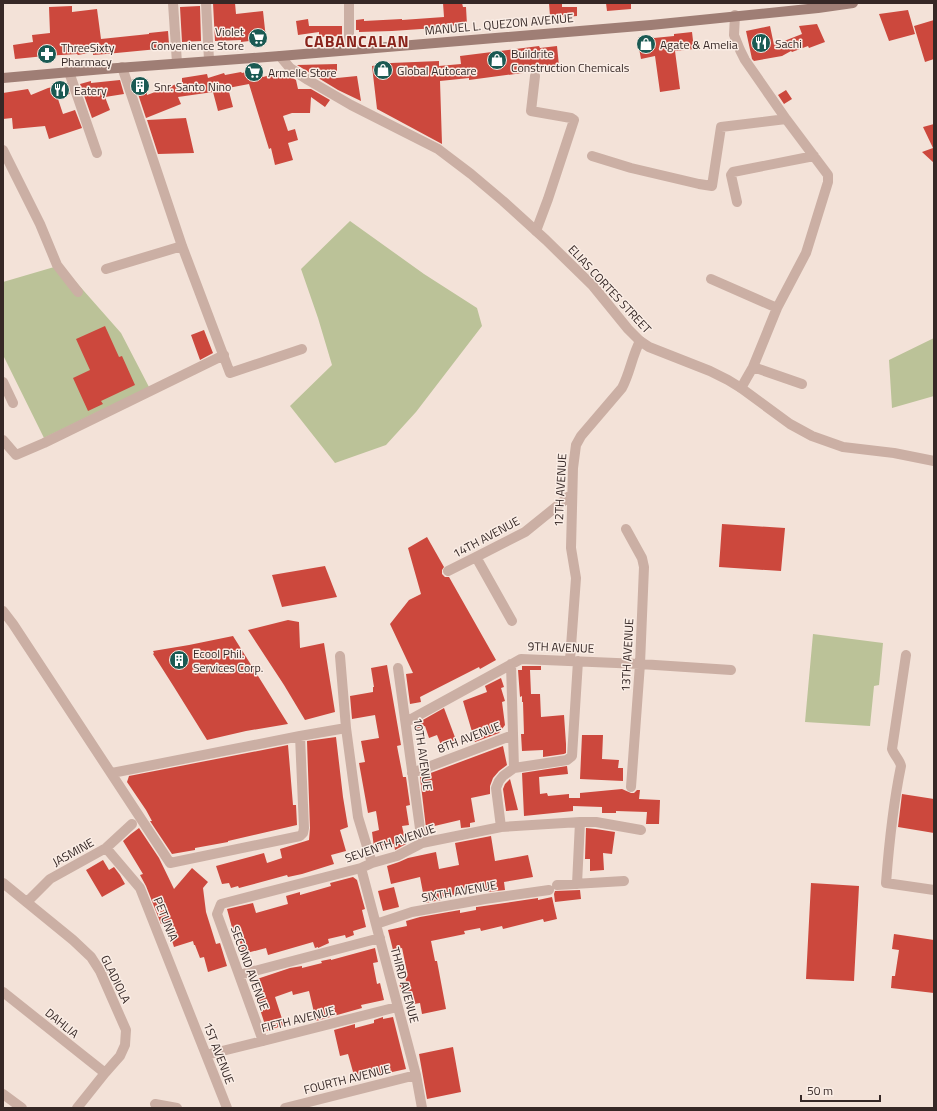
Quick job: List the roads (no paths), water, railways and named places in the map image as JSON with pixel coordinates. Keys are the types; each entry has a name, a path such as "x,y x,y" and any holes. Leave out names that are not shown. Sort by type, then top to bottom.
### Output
{"main road":[{"name":"MANUEL L. QUEZON AVENUE","path":"3,78 122,67 280,56 349,49 651,25 735,15 818,8 852,3"}],"street":[{"path":"173,3 178,63"},
{"path":"206,3 209,60"},
{"path":"349,3 349,49"},
{"path":"735,15 734,34 742,55 786,119 828,175 828,182 806,253 777,308 753,367 741,388"},
{"name":"ELIAS CORTES STREET","path":"280,56 290,68 308,80 351,105 438,149 471,174 536,231 593,286 628,329 648,347 722,377 741,388 790,424 818,438 843,447 894,453 934,461"},
{"path":"122,67 182,246 230,373 302,349"},
{"path":"69,72 98,153"},
{"path":"535,76 531,111 571,118 574,120 536,231"},
{"path":"592,156 631,168 712,186 721,127 786,119"},
{"path":"3,150 40,224 58,265 78,292"},
{"path":"737,202 731,175 732,172 814,156"},
{"path":"106,269 182,246"},
{"path":"711,279 777,308"},
{"name":"12TH AVENUE","path":"514,768 567,760 572,756 576,578 570,548 576,443 622,388 640,341"},
{"path":"3,440 16,455 44,443 224,355"},
{"path":"753,367 802,384"},
{"path":"3,382 13,403"},
{"name":"14TH AVENUE","path":"448,571 526,532 572,494"},
{"name":"13TH AVENUE","path":"626,529 642,558 644,567 640,664 632,787"},
{"path":"476,557 512,621"},
{"path":"3,611 112,773 170,863 300,836 303,833 304,828 300,736"},
{"path":"906,655 892,750 901,766 895,796 886,883 934,890"},
{"path":"340,656 346,728 358,817 372,863"},
{"name":"9TH AVENUE","path":"406,722 521,659 574,660 731,670"},
{"path":"501,827 496,788 503,776 514,768 511,664"},
{"name":"10TH AVENUE","path":"398,668 422,843"},
{"path":"112,773 346,728"},
{"name":"8TH AVENUE","path":"412,773 513,735"},
{"path":"577,884 580,822"},
{"name":"SEVENTH AVENUE","path":"221,904 361,868 372,863 397,856 422,843 501,827 596,822 641,830"},
{"name":"JASMINE","path":"27,902 50,879 106,848 132,824"},
{"name":"PETUNIA","path":"106,848 140,888 188,1008"},
{"name":"THIRD AVENUE","path":"361,868 416,1075 422,1108"},
{"name":"SIXTH AVENUE","path":"376,924 412,912 485,898 577,884 624,881"},
{"name":"GLADIOLA","path":"3,883 92,957 100,971 126,1030 125,1045 120,1056 77,1108"},
{"name":"SECOND AVENUE","path":"221,904 217,914 263,1041"},
{"path":"239,975 380,938"},
{"name":"DAHLIA","path":"3,992 104,1074"},
{"name":"FIFTH AVENUE","path":"206,1055 398,1007"},
{"name":"1ST AVENUE","path":"188,1008 227,1108"},
{"name":"FOURTH AVENUE","path":"285,1108 416,1075"},
{"path":"3,1094 22,1108"},
{"path":"155,1104 177,1108"}],"place":[{"name":"Violet Convenience Store","path":"258,38"},
{"name":"Sachi","path":"761,43"},
{"name":"Agate & Amelia","path":"646,44"},
{"name":"ThreeSixty Pharmacy","path":"47,54"},
{"name":"Buildrite Construction Chemicals","path":"497,60"},
{"name":"Global Autocare","path":"383,70"},
{"name":"Armelle Store","path":"254,72"},
{"name":"Snr. Santo Nino","path":"140,86"},
{"name":"Eatery","path":"60,90"},
{"name":"Ecool Phil. Services Corp.","path":"179,660"}],"district":[{"name":"CABANCALAN","path":"357,41"}]}
